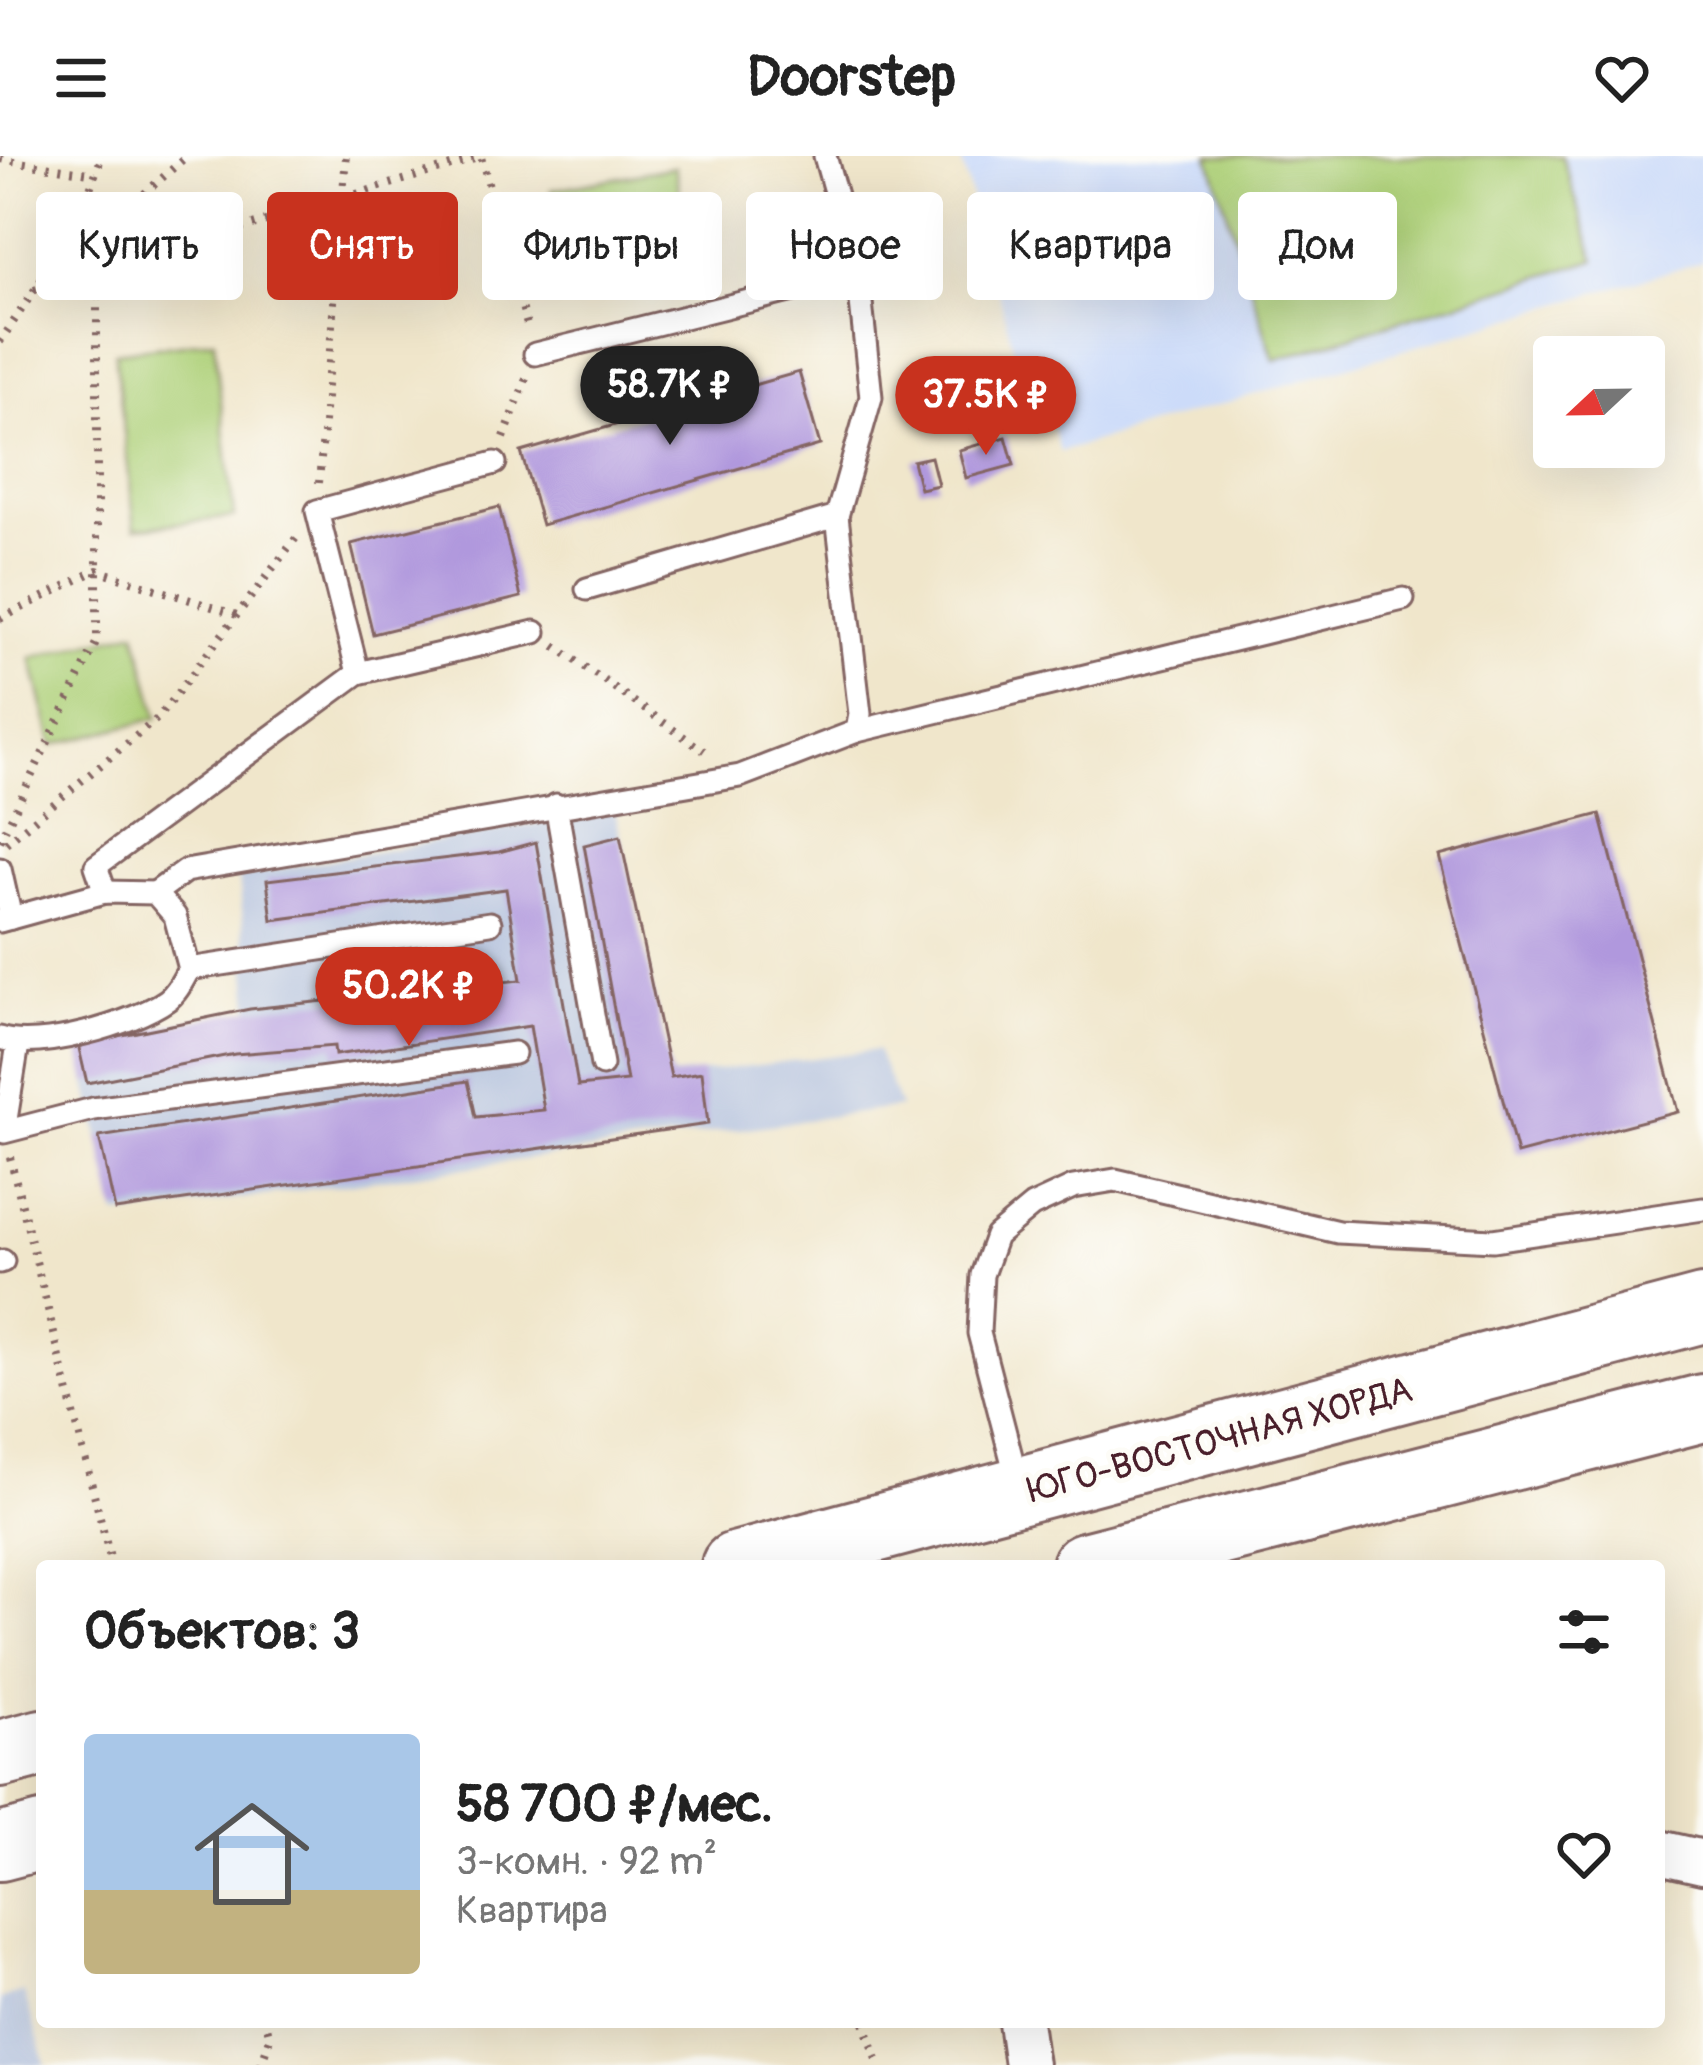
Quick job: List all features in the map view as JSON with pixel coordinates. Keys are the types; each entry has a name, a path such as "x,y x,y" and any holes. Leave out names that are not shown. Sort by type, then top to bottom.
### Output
{"main road":[{"name":"ЮГО-ВОСТОЧНАЯ ХОРДА","path":"759,1560 1703,1310"},
{"path":"1108,1560 1703,1408"},
{"path":"0,1754 36,1745"},
{"path":"0,1847 36,1838"}],"street":[{"path":"1665,1853 1703,1862"},
{"path":"1021,2028 1026,2065"}],"lane":[{"path":"825,156 835,192"},
{"path":"535,353 752,300"},
{"path":"857,731 860,714 837,516 871,397 861,300"},
{"path":"358,673 317,511 496,463"},
{"path":"587,589 837,516"},
{"path":"0,869 6,919 105,892 155,893 185,871 740,776 857,731 1403,599"},
{"path":"105,892 96,866 358,673 535,632"},
{"path":"556,805 602,1065"},
{"path":"155,893 175,916 189,969 172,997 143,1014 97,1029 9,1041 4,1132 93,1109 514,1053"},
{"path":"189,969 490,923"},
{"path":"1021,1493 979,1333 982,1275 996,1236 1031,1206 1073,1187 1115,1180 1338,1232 1493,1240 1703,1209"}],"path":[{"path":"0,342 75,229 102,156"},
{"path":"34,290 187,156"},
{"path":"343,192 346,156"},
{"path":"357,192 481,157 535,353 496,463"},
{"path":"0,159 95,174"},
{"path":"0,844 98,641 97,300"},
{"path":"0,844 158,718 317,511 334,300"},
{"path":"0,619 97,570 237,615"},
{"path":"535,632 740,776"},
{"path":"4,1132 111,1560"},
{"path":"260,2065 270,2038 268,2028"},
{"path":"866,2028 879,2065"}],"shaded area":[{"path":"960,156 1703,156 1703,261 1060,452 1046,405 1027,396 1000,300 1214,300 1214,192 970,192"},
{"path":"615,810 671,1076 877,1050 900,1107 117,1216 78,1044 250,1009 239,876"},
{"path":"24,1992 46,2065 0,2065 0,1999"}],"green space":[{"path":"1209,156 1562,156 1595,260 1274,360 1255,300 1397,300 1397,192 1238,192 1238,247"},
{"path":"675,167 680,192 551,192"},
{"path":"214,340 234,517 135,528 115,352"},
{"path":"136,631 158,718 53,745 31,658"}],"building":[{"path":"799,372 820,445 542,525 521,452"},
{"path":"1006,437 1014,465 966,478 959,450"},
{"path":"931,457 938,485 920,489 913,461"},
{"path":"499,507 521,597 373,634 351,544"},
{"path":"1600,814 1678,1112 1517,1154 1439,856"},
{"path":"620,836 671,1077 702,1072 708,1124 115,1210 99,1137 468,1081 476,1117 544,1110 530,1026 335,1055 334,1046 235,1054 87,1083 78,1044 250,1009 521,980 506,889 272,920 267,880 499,852 536,842 578,1086 627,1081 584,845"}]}
